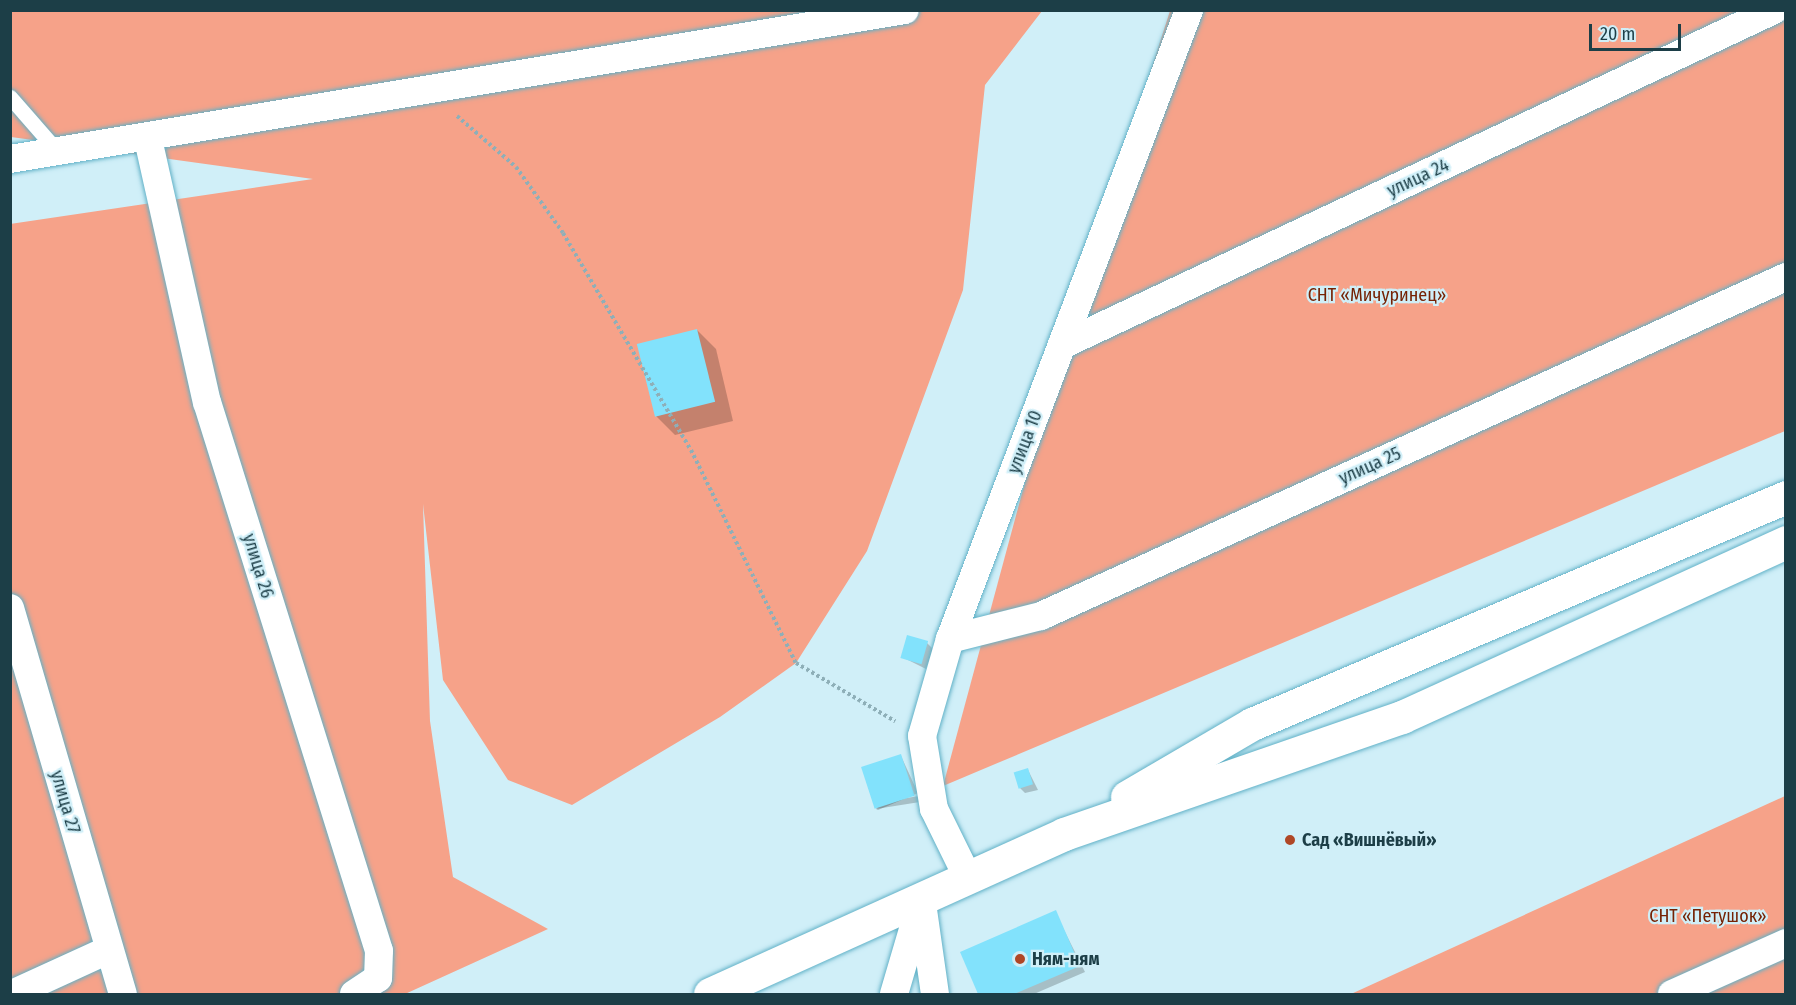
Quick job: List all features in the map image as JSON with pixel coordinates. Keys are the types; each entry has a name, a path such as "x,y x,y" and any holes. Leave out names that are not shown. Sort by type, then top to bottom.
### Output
{"main road":[{"path":"1064,834 1252,724 1785,497"},
{"path":"710,994 1064,834 1402,717 1785,542"}],"street":[{"path":"10,159 148,139 905,10"},
{"name":"улица 10","path":"968,878 934,810 922,736 950,639 1189,10"},
{"name":"улица 24","path":"1062,345 1774,10"},
{"name":"улица 26","path":"148,139 207,402 379,951 378,978 362,990"},
{"name":"улица 25","path":"950,639 1041,616 1785,277"},
{"name":"улица 27","path":"10,608 108,950 123,994"},
{"path":"894,994 922,899"},
{"path":"922,899 935,994"},
{"path":"1672,994 1785,943"},
{"path":"12,994 108,950"}],"lane":[{"path":"10,98 58,152"}],"path":[{"path":"424,92 492,141 563,233 690,450 796,663 922,736"}],"green space":[{"path":"11,11 1042,11 985,85 963,290 867,551 796,663 720,717 572,805 508,780 443,680 423,504 430,721 453,877 548,929 405,994 11,994 10,224 313,179 11,137"},
{"name":"СНТ «Мичуринец»","path":"1170,11 1785,11 1785,431 943,786 1062,345"},
{"name":"СНТ «Петушок»","path":"1785,796 1785,994 1351,994"}],"building":[{"path":"697,329 715,402 655,417 637,344"},
{"path":"907,635 928,641 922,664 900,658"},
{"path":"901,754 915,796 875,809 861,767"},
{"path":"1028,768 1033,784 1019,789 1014,772"},
{"name":"Ням-ням","path":"1056,910 1080,966 1014,994 978,994 960,952"}],"place":[{"name":"Сад «Вишнёвый»","path":"1290,840"},
{"name":"Ням-ням","path":"1020,959"}]}
